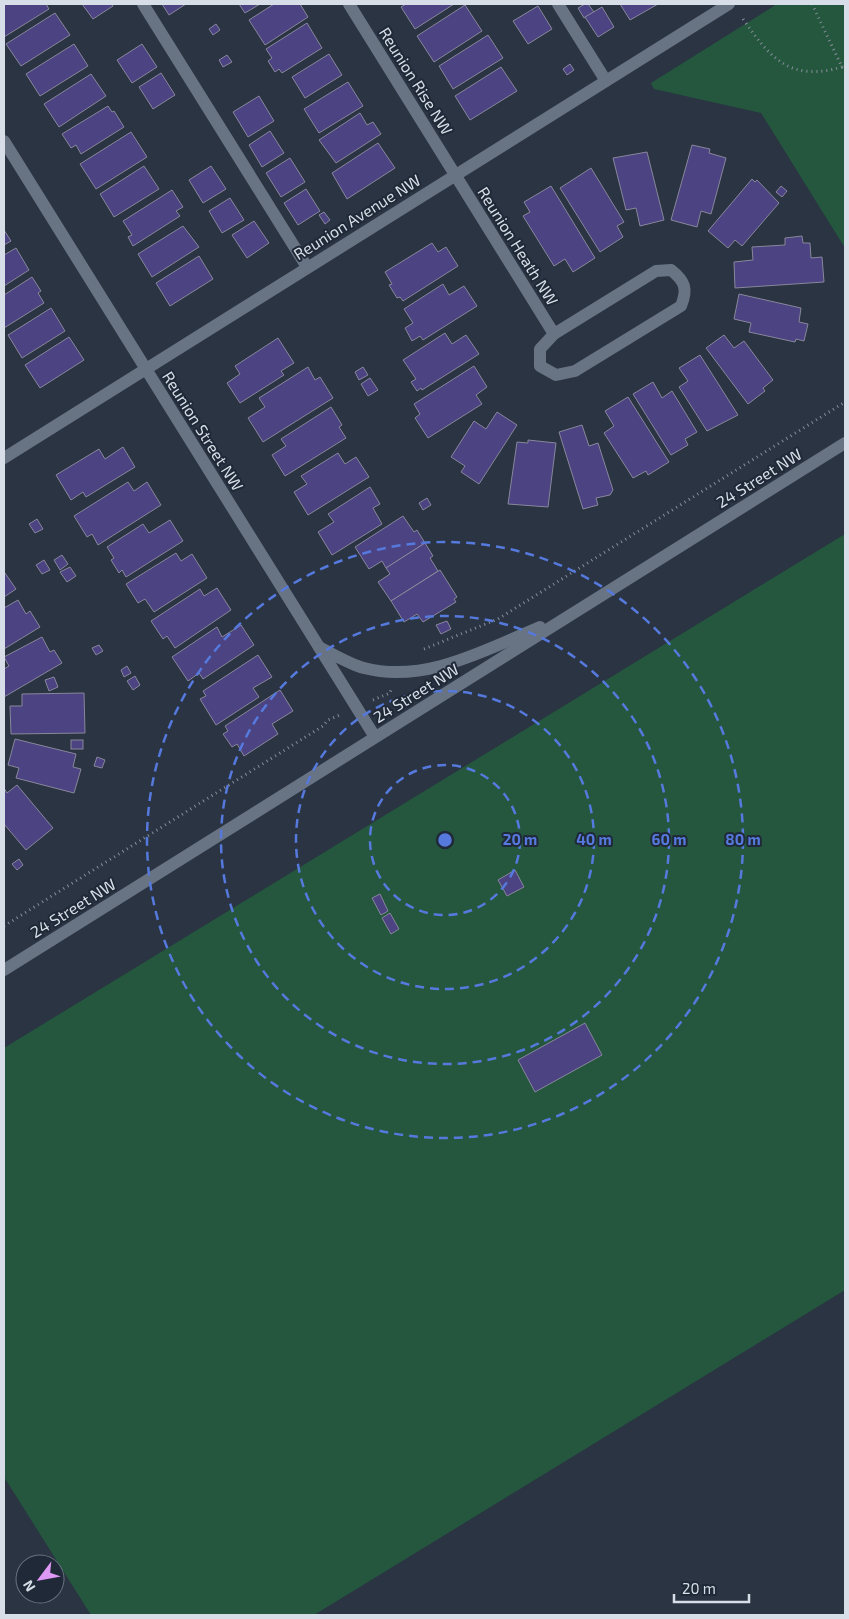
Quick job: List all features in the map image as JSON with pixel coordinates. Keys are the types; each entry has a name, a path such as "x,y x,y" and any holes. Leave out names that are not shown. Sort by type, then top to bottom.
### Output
{"street":[{"path":"143,4 307,267"},
{"name":"Reunion Rise NW","path":"349,4 455,175"},
{"path":"558,4 606,81"},
{"name":"Reunion Avenue NW","path":"4,458 729,4"},
{"name":"Reunion Street NW","path":"4,141 374,737"},
{"name":"Reunion Heath NW","path":"455,175 554,334"},
{"path":"671,270 683,280 686,292 681,306 575,371 556,374 540,366 540,349 554,334 656,271 671,270"},
{"name":"24 Street NW","path":"4,970 845,443"},
{"path":"319,647 363,668 392,673 413,673 466,658 577,611"}],"path":[{"path":"743,19 757,40 771,56 784,65 821,73 844,67 812,4"},
{"path":"416,652 498,619 845,402"},
{"path":"4,926 323,726 328,720"}],"green space":[{"path":"777,4 845,4 845,248 761,113 654,89 651,83"},
{"path":"845,534 845,1290 314,1615 91,1615 65,1574 65,1554 53,1554 4,1477 4,1048"}],"building":[{"path":"4,4 46,4 49,9 4,37"},
{"path":"82,4 112,4 113,6 93,19"},
{"path":"162,4 186,4 169,15"},
{"path":"239,4 260,4 245,13"},
{"path":"274,4 300,4 308,17 265,45 249,20"},
{"path":"406,4 454,4 415,29 401,7"},
{"path":"588,4 594,12 584,18 578,8"},
{"path":"620,4 658,4 630,20"},
{"path":"465,5 482,31 434,62 417,36"},
{"path":"538,6 552,29 528,44 513,21"},
{"path":"602,7 614,27 598,37 585,17"},
{"path":"55,13 70,35 21,66 6,44"},
{"path":"307,23 322,48 282,73 279,69 275,72 268,61 272,58 266,49"},
{"path":"216,24 220,30 213,35 209,29"},
{"path":"488,35 503,58 453,89 439,66"},
{"path":"74,44 88,66 40,96 26,74"},
{"path":"142,44 157,67 132,83 117,60"},
{"path":"329,54 342,75 305,98 292,77"},
{"path":"227,55 232,62 223,67 219,60"},
{"path":"570,64 574,70 567,75 563,69"},
{"path":"501,67 517,91 470,120 455,96"},
{"path":"161,73 175,95 153,109 139,87"},
{"path":"91,74 106,96 59,127 44,104"},
{"path":"348,82 363,106 319,133 304,109"},
{"path":"259,96 274,121 248,137 233,112"},
{"path":"108,106 112,112 114,111 124,127 81,154 76,145 71,148 62,134"},
{"path":"360,113 367,125 373,122 381,134 336,163 319,140"},
{"path":"270,131 284,153 262,167 249,145"},
{"path":"131,132 147,157 96,189 80,164"},
{"path":"378,143 395,168 347,199 332,173"},
{"path":"692,145 710,149 709,153 726,158 711,214 701,211 697,227 671,220"},
{"path":"647,152 664,220 640,226 636,208 626,210 613,158"},
{"path":"290,158 305,182 281,197 266,173"},
{"path":"144,166 159,189 114,217 100,194"},
{"path":"211,166 226,189 203,203 189,180"},
{"path":"591,168 624,222 617,226 623,237 600,252 560,188"},
{"path":"752,179 755,182 757,180 779,203 742,246 735,240 728,248 708,231"},
{"path":"551,186 595,258 573,272 565,259 554,266 523,216 530,212 524,202"},
{"path":"781,186 787,191 782,197 776,192"},
{"path":"306,189 320,211 298,225 284,203"},
{"path":"172,190 183,207 176,211 180,216 133,246 128,237 132,235 123,221"},
{"path":"230,198 244,220 222,233 209,211"},
{"path":"324,212 330,220 325,224 319,215"},
{"path":"254,221 269,243 247,258 232,235"},
{"path":"183,226 199,247 152,277 138,254"},
{"path":"4,230 11,241 4,245"},
{"path":"802,236 803,243 810,243 811,258 822,257 824,282 735,288 734,262 753,260 752,247 785,245 785,238"},
{"path":"432,243 438,252 446,247 458,266 403,301 400,297 397,298 389,285 392,284 385,272"},
{"path":"16,248 29,270 4,286 4,255"},
{"path":"199,256 213,279 170,306 156,283"},
{"path":"32,277 41,291 38,293 44,303 4,328 4,295"},
{"path":"443,284 449,295 464,286 477,306 423,340 420,336 412,341 405,328 413,323 404,309"},
{"path":"739,294 801,308 799,322 808,324 804,341 796,339 795,342 749,332 751,323 734,319"},
{"path":"51,308 65,331 22,358 8,335"},
{"path":"445,333 452,344 466,335 479,354 422,390 421,388 417,391 411,382 416,379 403,360"},
{"path":"724,335 734,348 744,341 773,380 763,388 765,391 748,404 706,348"},
{"path":"69,337 84,360 40,388 25,365"},
{"path":"278,338 294,363 281,371 284,375 240,403 227,383 240,374 235,366"},
{"path":"700,355 738,415 707,431 679,387 688,381 679,368"},
{"path":"474,366 487,387 476,395 482,404 428,438 415,418 420,414 414,404"},
{"path":"308,367 315,380 320,377 333,398 263,442 248,418 265,407 259,398"},
{"path":"363,367 368,375 359,380 355,372"},
{"path":"370,378 378,390 368,396 361,384"},
{"path":"653,382 662,398 672,391 697,432 685,439 688,445 671,455 633,394"},
{"path":"628,397 669,462 648,475 646,471 633,478 604,433 614,426 605,411"},
{"path":"331,407 342,425 339,427 346,438 285,476 272,455 286,446 281,439"},
{"path":"497,412 517,425 479,484 461,472 465,466 451,457 474,421 486,429"},
{"path":"582,425 589,446 598,443 613,490 610,495 596,498 598,505 583,509 559,432"},
{"path":"528,440 556,443 548,507 508,504 517,442 528,443"},
{"path":"123,447 135,467 86,497 83,492 71,500 56,475 99,449 105,459"},
{"path":"338,453 345,464 356,457 369,477 308,515 294,492 307,484 301,476"},
{"path":"128,482 134,491 147,482 161,505 98,545 92,534 87,537 74,516"},
{"path":"370,487 380,504 373,508 382,524 332,555 318,532 334,522 328,514"},
{"path":"427,498 431,505 423,510 419,503"},
{"path":"403,516 414,532 417,530 425,543 386,568 382,561 369,569 355,547"},
{"path":"37,519 43,529 35,533 29,524"},
{"path":"170,520 183,541 126,577 122,570 119,573 111,560 114,558 107,547 143,524 149,533"},
{"path":"425,543 433,556 430,558 438,571 391,601 378,582 390,574 386,568"},
{"path":"176,553 181,561 192,554 207,578 154,612 145,599 138,603 126,584"},
{"path":"62,555 68,564 60,570 54,560"},
{"path":"44,560 50,570 42,574 36,565"},
{"path":"70,567 76,576 67,582 60,572"},
{"path":"440,570 457,597 454,599 456,602 423,622 417,614 404,622 391,601"},
{"path":"4,574 16,589 4,597"},
{"path":"217,588 231,610 175,648 167,636 163,639 151,621 200,589 204,596"},
{"path":"18,600 26,614 30,611 40,627 4,649 4,608"},
{"path":"447,621 451,629 441,634 436,625"},
{"path":"241,625 254,645 203,679 199,673 188,681 172,657 217,627 222,637"},
{"path":"42,637 50,652 54,650 62,663 4,697 4,669 9,666 4,657"},
{"path":"99,645 103,651 96,655 92,648"},
{"path":"258,655 272,677 253,688 259,697 216,725 200,699 206,696 203,691"},
{"path":"127,666 131,673 124,677 121,670"},
{"path":"135,676 140,685 133,690 127,681"},
{"path":"54,677 58,687 49,691 45,680"},
{"path":"280,690 293,711 272,724 278,734 244,756 237,744 232,747 223,734 228,731 225,726"},
{"path":"84,693 85,733 11,734 10,706 22,706 22,694"},
{"path":"15,739 76,754 73,767 81,769 74,793 16,778 19,768 8,765"},
{"path":"71,740 83,740 83,749 71,749"},
{"path":"97,757 105,760 102,768 94,766"},
{"path":"17,785 53,828 26,850 4,824 4,788 7,793"},
{"path":"19,859 23,865 17,870 12,864"},
{"path":"515,870 524,887 507,896 498,880"},
{"path":"380,894 388,911 381,915 372,898"},
{"path":"390,913 399,929 391,934 382,918"},
{"path":"585,1023 602,1055 535,1092 518,1060"}]}
